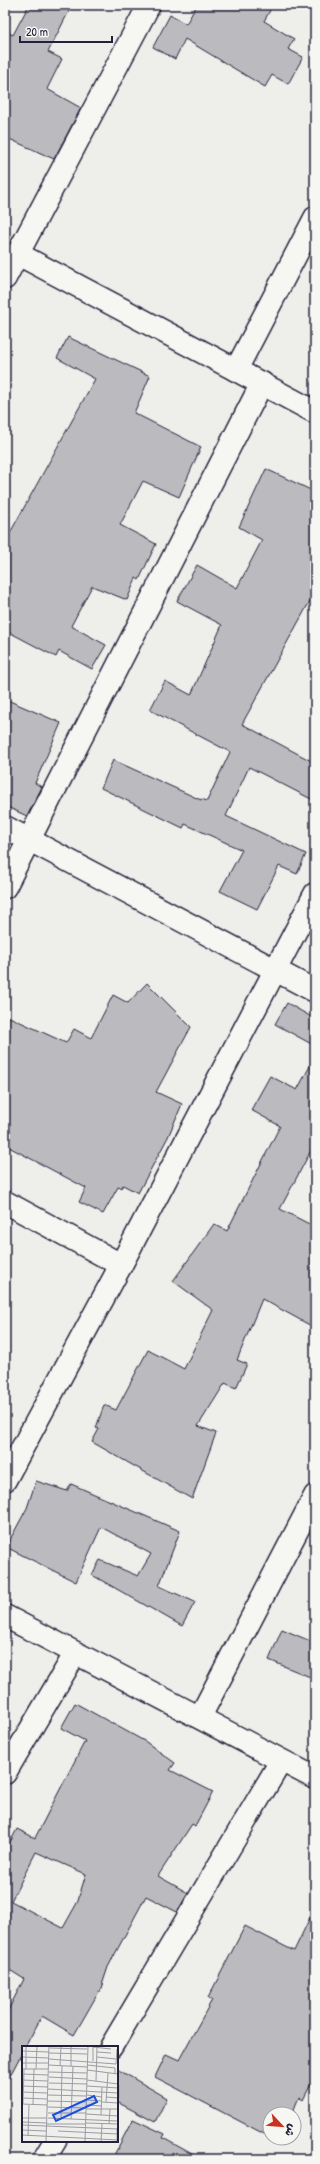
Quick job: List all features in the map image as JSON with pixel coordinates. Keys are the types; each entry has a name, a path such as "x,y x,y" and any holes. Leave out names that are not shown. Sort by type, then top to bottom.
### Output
{"street":[{"path":"5,278 149,5"},
{"path":"236,370 315,218"},
{"path":"18,254 315,412"},
{"path":"5,887 262,383"},
{"path":"5,827 315,991"},
{"path":"5,1480 121,1265 315,894"},
{"path":"5,1202 121,1265"},
{"path":"200,1717 315,1496"},
{"path":"5,1616 75,1654 200,1717 315,1778"},
{"path":"5,1773 75,1654"},
{"path":"111,2046 281,1761"},
{"path":"44,2159 54,2142"}],"building":[{"path":"29,5 72,5 48,52 62,59 47,89 81,108 54,159 5,137 5,31 13,35"},
{"path":"197,5 273,5 264,21 294,39 288,49 303,57 288,84 272,75 265,87 185,39 175,59 153,47 170,15 186,24"},
{"path":"68,337 150,376 134,413 201,447 179,497 143,481 120,525 156,544 139,580 136,578 127,600 92,586 71,626 106,645 92,669 59,651 56,657 5,630 5,542 95,379 57,358"},
{"path":"266,469 315,492 315,592 242,724 315,763 315,801 249,767 226,816 306,854 297,874 279,866 257,909 220,891 242,850 185,824 183,828 101,788 113,760 201,800 207,801 230,752 150,710 165,681 191,695 222,625 177,601 197,565 237,588 262,540 239,527"},
{"path":"5,699 61,723 35,783 42,787 27,816 5,806"},
{"path":"147,983 191,1027 156,1092 182,1104 168,1137 138,1193 123,1185 121,1188 118,1187 103,1214 79,1202 86,1188 5,1145 5,1015 66,1043 74,1029 91,1038 113,995 128,1003"},
{"path":"287,1003 315,1019 315,1046 275,1024"},
{"path":"315,1057 315,1143 280,1209 315,1227 315,1328 262,1299 237,1360 247,1364 236,1388 225,1383 198,1426 216,1433 192,1499 92,1442 99,1429 96,1428 104,1405 116,1410 148,1350 184,1369 213,1310 173,1281 214,1224 227,1231 280,1126 251,1110 270,1076 297,1090"},
{"path":"36,1481 67,1491 71,1484 180,1531 159,1586 195,1602 182,1626 92,1575 100,1560 138,1576 151,1554 101,1527 76,1582 6,1547 27,1508"},
{"path":"282,1629 315,1643 315,1679 269,1660"},
{"path":"75,1703 146,1742 175,1763 170,1770 213,1792 195,1826 192,1824 158,1876 188,1893 177,1912 146,1896 108,1967 101,1988 74,2035 42,2016 26,2046 22,2046 22,2053 5,2085 5,2016 24,1979 5,1967 5,1852 17,1829 35,1838 85,1741 61,1728","holes":["36,1852 86,1874 77,1903 63,1928 11,1901"]},
{"path":"315,1907 315,2076 303,2100 299,2097 295,2106 262,2106 262,2133 155,2077 166,2054 179,2060 212,2000 208,1998 245,1926 294,1951"},
{"path":"118,2070 167,2098 155,2122 118,2103"},
{"path":"133,2119 165,2134 163,2138 201,2159 112,2159"}]}
